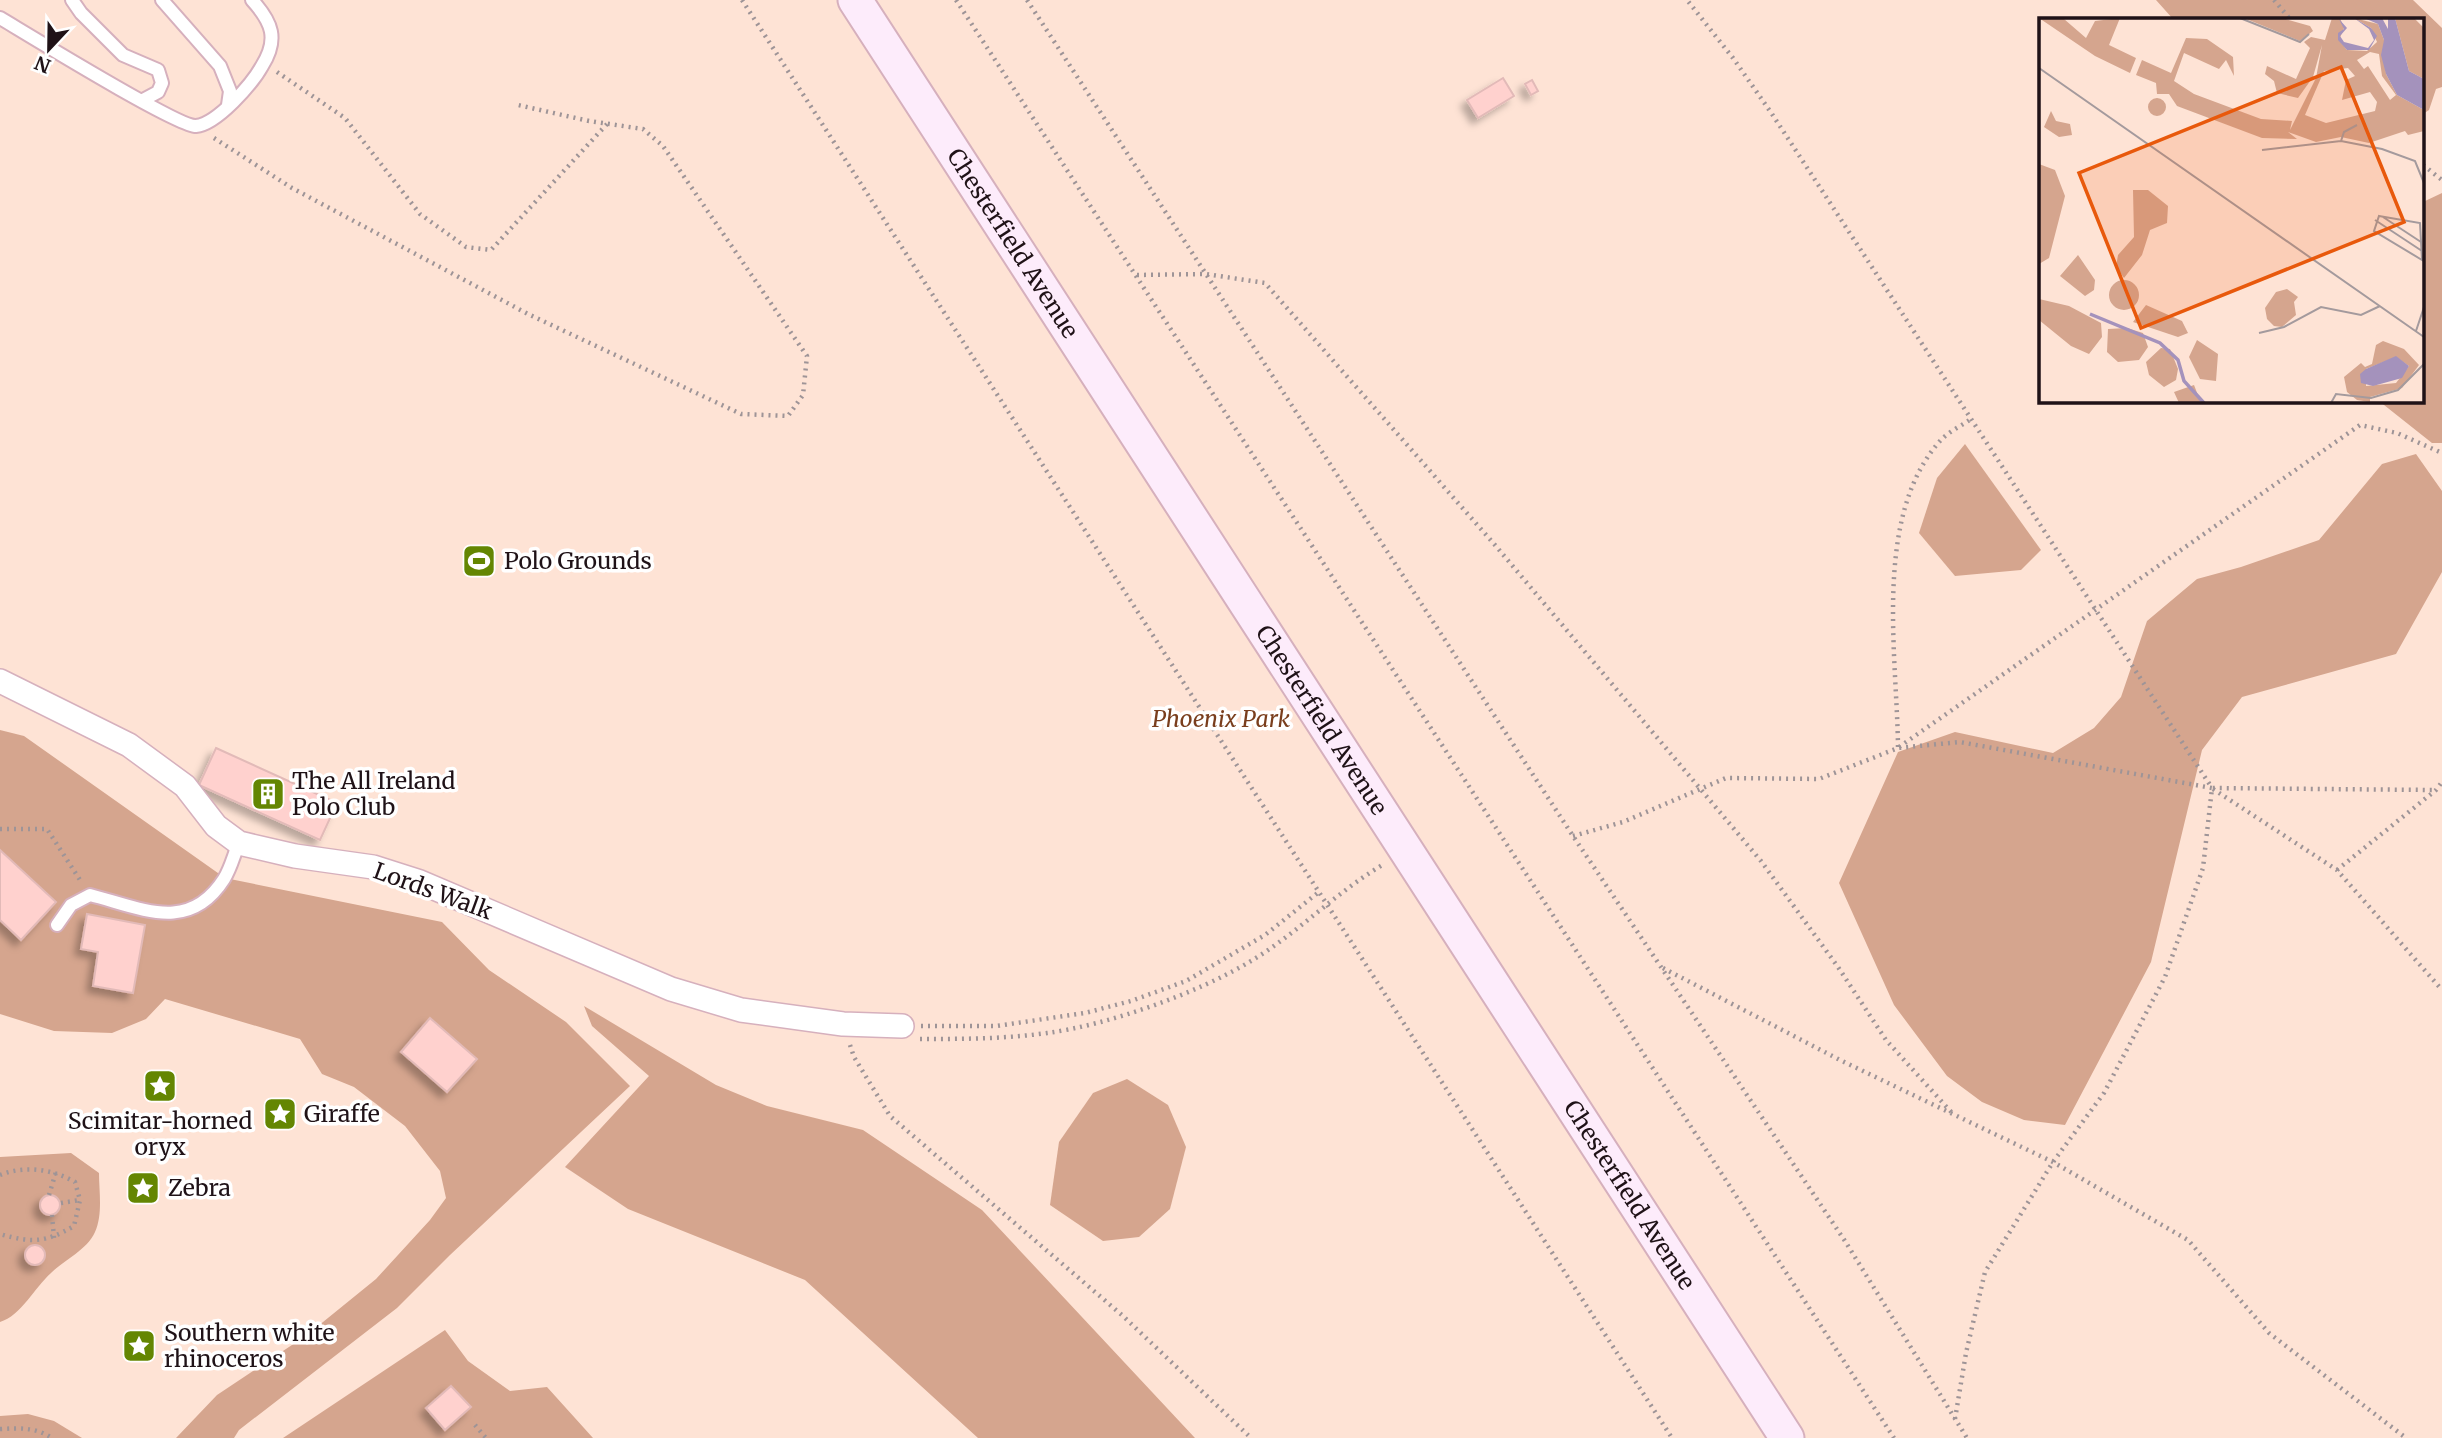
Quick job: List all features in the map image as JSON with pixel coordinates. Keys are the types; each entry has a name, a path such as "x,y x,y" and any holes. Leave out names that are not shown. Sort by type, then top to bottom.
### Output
{"street":[{"name":"Chesterfield Avenue","path":"855,0 1787,1438"},
{"name":"Lords Walk","path":"0,681 103,731 139,752 185,786 216,826 239,843 295,856 373,867 420,882 671,989 706,1001 741,1010 907,1032"}],"lane":[{"path":"72,0 81,13 123,55 158,70 162,83 158,92 143,100"},
{"path":"162,0 220,66 230,91 228,106"},
{"path":"0,18 182,122 195,126 212,121 254,80 264,64 272,38 267,16 252,0"},
{"path":"57,925 71,905 90,895 161,913 186,912 206,900 225,878 239,843"}],"path":[{"path":"742,0 1672,1438"},
{"path":"956,0 1894,1438"},
{"path":"1027,0 1573,836 1845,1241 1967,1438"},
{"path":"1688,0 1772,114 2212,788 2337,870 2442,990"},
{"path":"2274,0 2289,18"},
{"path":"264,64 345,118 420,214 466,247 491,250 608,124"},
{"path":"195,126 292,188 528,314 741,414 788,416 803,395 807,356 663,146 643,129 518,105"},
{"path":"2424,166 2442,180"},
{"path":"1136,275 1206,274 1265,283 1495,545 1761,861 1838,967 1886,1040 1953,1114"},
{"path":"1898,748 1894,673 1894,589 1901,519 1914,479 1941,439 1971,419"},
{"path":"1573,836 1623,822 1726,778 1819,779 1898,748 2360,425 2397,433 2442,453"},
{"path":"1898,748 1960,742 2212,788 2437,790"},
{"path":"2337,870 2437,790 2442,782"},
{"path":"1955,1420 1966,1353 1985,1272 2053,1162 2104,1093 2165,977 2203,868 2212,788"},
{"path":"0,829 47,829 90,895"},
{"path":"907,1032 986,1039 1048,1033 1107,1020 1191,990 1249,962 1279,943 1372,871 1406,851"},
{"path":"907,1032 996,1026 1084,1013 1131,1001 1186,981 1265,935 1320,891"},
{"path":"1660,967 1840,1060 2053,1162 2188,1240 2269,1334 2406,1438"},
{"path":"843,1024 854,1057 890,1116 1123,1316 1251,1438"},
{"path":"0,1175 34,1170 57,1172 75,1182 80,1200 74,1226 54,1238 27,1242 0,1234"},
{"path":"49,1195 57,1172"},
{"path":"61,1203 80,1200"},
{"path":"52,1215 54,1238"},
{"path":"475,1425 486,1438"},
{"path":"0,1429 26,1427 52,1438"}],"green space":[{"name":"Phoenix Park","path":"0,0 2442,0 2442,1438 0,1438"}],"shaded area":[{"path":"2156,0 2413,0 2442,28 2442,87 2436,89 2429,110 2424,113 2424,18 2172,18"},
{"path":"2442,193 2442,443 2432,443 2380,402 2424,402 2424,202"},
{"path":"1965,444 2041,550 2021,570 1955,576 1919,533 1937,478"},
{"path":"2416,454 2442,491 2442,572 2396,654 2242,697 2202,750 2151,962 2065,1125 2024,1120 1982,1102 1947,1076 1894,1005 1839,883 1898,752 1955,732 2053,753 2094,728 2121,697 2147,621 2197,579 2319,540 2382,464"},
{"path":"0,730 24,736 225,878 442,922 489,970 566,1022 630,1086 397,1308 239,1430 234,1438 176,1438 217,1395 307,1335 376,1279 430,1220 446,1198 440,1171 405,1126 354,1087 322,1074 300,1039 165,999 146,1019 112,1033 54,1031 0,1014"},
{"path":"584,1006 716,1085 767,1106 863,1130 982,1210 1195,1438 978,1438 805,1280 628,1209 565,1167 649,1076 592,1026"},
{"path":"1127,1079 1168,1105 1186,1147 1170,1209 1139,1237 1103,1241 1050,1205 1059,1142 1093,1093"},
{"path":"71,1153 99,1173 100,1210 95,1232 81,1249 45,1279 15,1314 0,1322 0,1157"},
{"path":"445,1330 468,1361 510,1391 547,1387 593,1438 283,1438"},
{"path":"28,1414 54,1421 82,1438 0,1438 0,1416"}],"building":[{"path":"1503,78 1514,96 1478,118 1467,100"},
{"path":"1532,80 1538,91 1531,95 1525,84"},
{"name":"The All Ireland Polo Club","path":"216,748 337,803 320,840 199,785"},
{"path":"0,850 56,902 21,940 0,920"},
{"path":"87,914 145,925 133,993 93,986 98,952 81,949"},
{"path":"430,1018 477,1059 447,1092 401,1052"},
{"path":"50,1195 57,1198 60,1205 57,1212 50,1215 43,1212 40,1205 43,1198"},
{"path":"31,1245 39,1245 45,1255 39,1265 31,1265 25,1259 25,1251"},
{"path":"451,1386 471,1407 445,1430 426,1408"}],"place":[{"name":"Polo Grounds","path":"479,561"},
{"name":"The All Ireland Polo Club","path":"268,794"},
{"name":"Scimitar-horned oryx","path":"160,1086"},
{"name":"Giraffe","path":"280,1114"},
{"name":"Zebra","path":"143,1188"},
{"name":"Southern white rhinoceros","path":"139,1346"}]}
